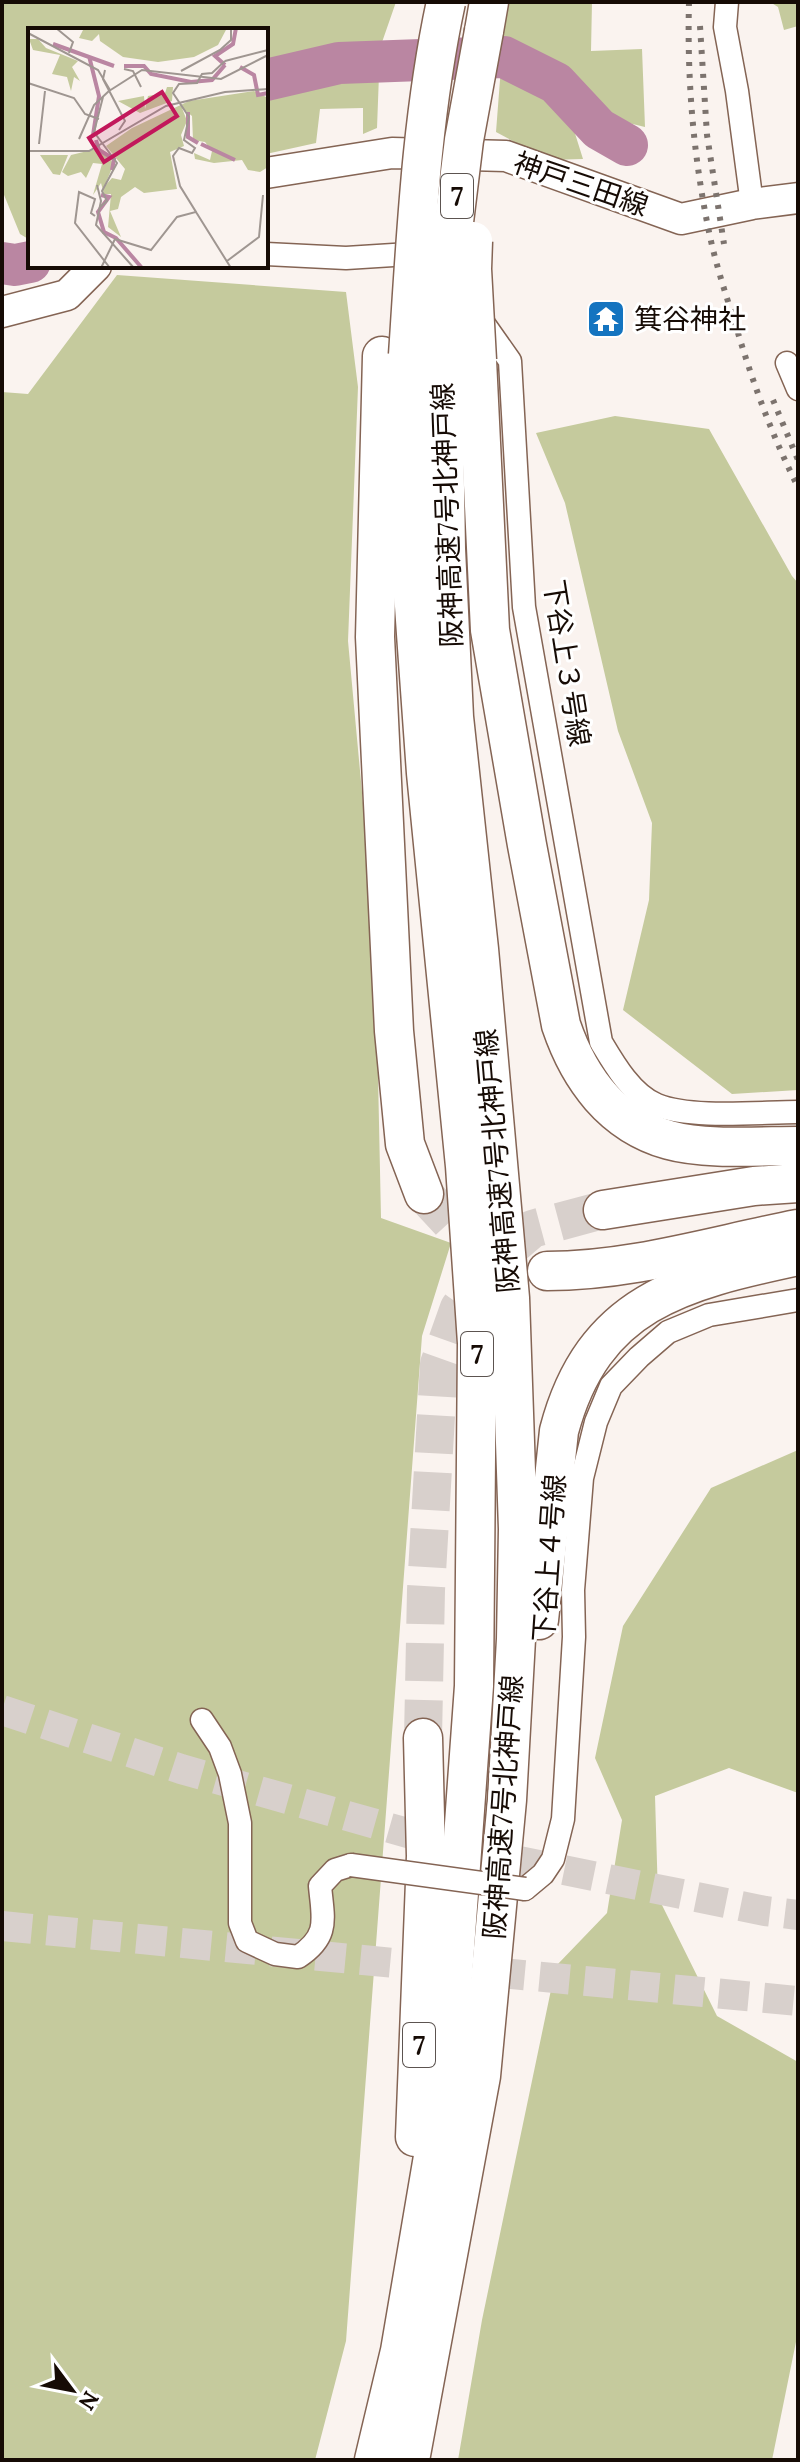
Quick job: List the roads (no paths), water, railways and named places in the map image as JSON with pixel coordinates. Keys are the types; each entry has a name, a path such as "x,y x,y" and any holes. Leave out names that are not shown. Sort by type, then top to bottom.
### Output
{"highway":[{"name":"阪神高速7号北神戸線","path":"410,2460 481,2076 507,1800 516,1639 518,1529 510,1298 479,949 454,717 446,549 428,359 419,200 435,54 446,2"},
{"name":"7","path":"486,16 472,269 428,359 490,630 561,1025 570,1052 585,1078 611,1110 642,1128 670,1140 715,1146 798,1146"},
{"name":"阪神高速7号北神戸線","path":"374,2460 400,2351 445,2086 474,1686 477,1358 465,1166 426,773 411,564 428,359"},
{"path":"424,1194 405,1144 394,1031 375,637 428,359"},
{"path":"603,1210 754,1186 798,1183"},
{"path":"547,1271 627,1265 798,1229"},
{"name":"7","path":"481,2076 503,1986 554,1460 566,1403 592,1354 631,1314 654,1299 709,1278 798,1256"},
{"name":"7","path":"400,2351 417,2109 423,1951 426,1856 423,1738"}],"street":[{"path":"727,2 725,27 752,204"},
{"name":"神戸三田線","path":"268,173 392,153 506,156 681,219 798,198"},
{"name":"下谷上３号線","path":"268,254 346,258 433,253 510,361 524,607 601,1042 626,1081 655,1105 688,1113 798,1112"},
{"path":"2,312 67,295 94,268"},
{"path":"787,363 798,389"},
{"name":"下谷上４号線","path":"202,1720 220,1747 230,1774 240,1823 240,1923 247,1941 275,1954 298,1957 311,1949 320,1939 323,1921 320,1886 335,1870 351,1865 525,1889 543,1874 553,1859 563,1819 574,1637 573,1590 582,1478 596,1422 611,1386 668,1332 709,1315 798,1300"}],"waterway":[{"path":"268,80 339,63 504,57 556,83 599,129 627,145"},
{"path":"2,263 28,262"}],"tunnel":[{"path":"424,1194 462,1235 492,1252"},
{"path":"423,1738 426,1590 439,1364 459,1308 489,1266 532,1229 603,1210"},
{"path":"2,1710 181,1769 475,1852 798,1915"},
{"path":"2,1926 798,2001"}],"railway":[{"path":"689,2 692,115 698,171 711,240 757,392 798,487"},
{"path":"700,26 707,135 724,244"},
{"path":"773,400 798,460"}],"place":[{"name":"箕谷神社","path":"606,319"}]}
